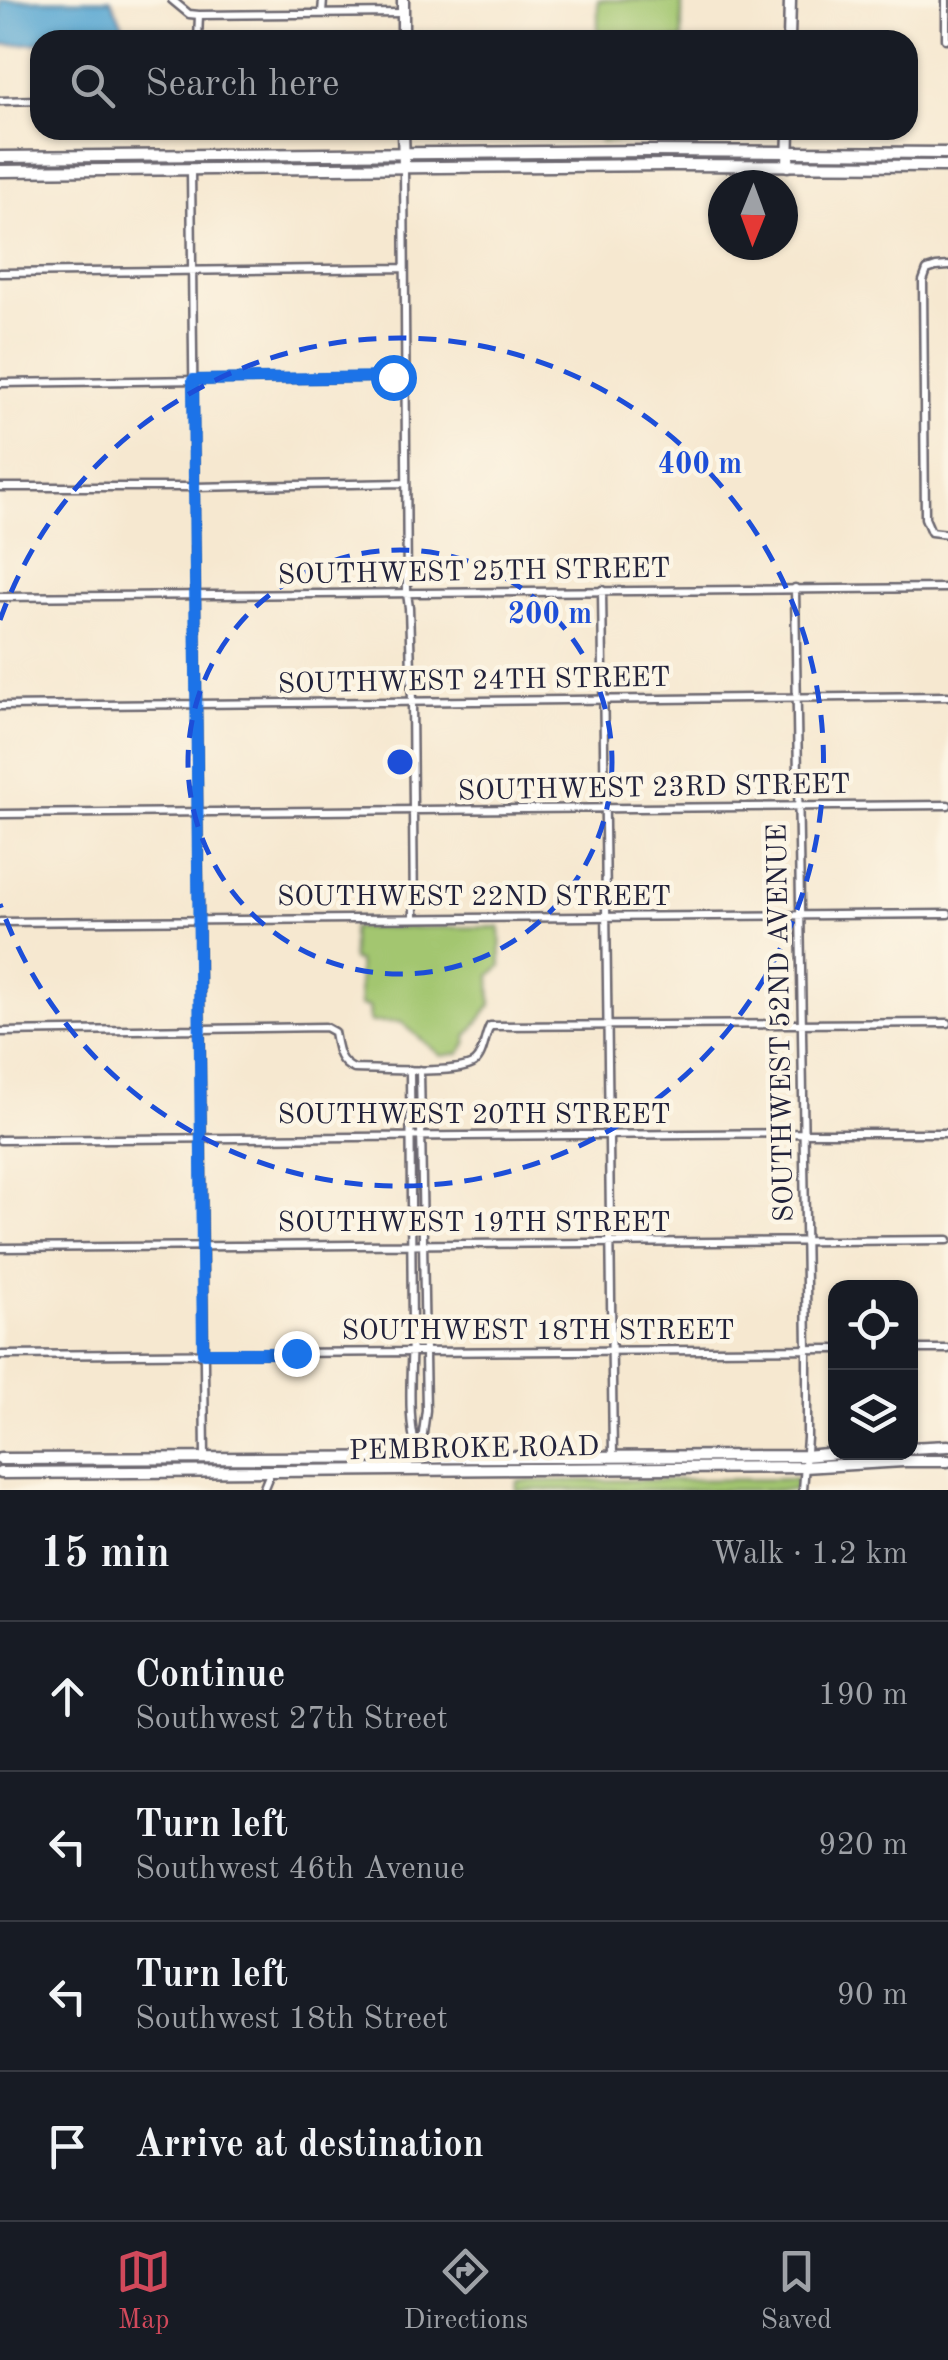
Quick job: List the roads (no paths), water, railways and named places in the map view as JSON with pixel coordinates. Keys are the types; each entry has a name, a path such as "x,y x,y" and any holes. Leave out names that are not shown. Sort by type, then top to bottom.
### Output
{"main road":[{"path":"403,0 403,30"},
{"path":"790,0 790,30"},
{"path":"404,140 404,161"},
{"path":"788,140 788,166"},
{"path":"648,151 671,166"},
{"path":"0,171 191,169 648,151 948,152"},
{"path":"191,169 207,162 256,161 272,155"},
{"path":"0,157 272,155 671,166 948,166"},
{"path":"121,170 132,164 178,164 189,156"},
{"path":"918,1448 948,1446"},
{"path":"530,1470 546,1464 598,1464 613,1456"},
{"path":"622,1468 688,1456"},
{"name":"PEMBROKE ROAD","path":"0,1458 688,1456 804,1462 828,1457"},
{"path":"106,1473 153,1466 193,1466 204,1458"},
{"path":"223,1472 230,1465 324,1458"},
{"name":"PEMBROKE ROAD","path":"0,1474 530,1470 946,1460"}],"street":[{"path":"172,0 188,14 200,15 403,14"},
{"path":"240,0 240,14"},
{"path":"322,0 322,13"},
{"path":"946,0 946,39"},
{"path":"199,30 200,15"},
{"path":"0,100 30,100"},
{"path":"404,161 406,592 412,702 414,917"},
{"path":"191,169 204,1458"},
{"path":"948,266 928,270 922,281 924,518 931,532 948,534"},
{"path":"0,273 404,268"},
{"path":"0,383 405,377"},
{"path":"0,487 405,483"},
{"name":"SOUTHWEST 52ND AVENUE","path":"794,588 807,1438 803,1490"},
{"name":"SOUTHWEST 25TH STREET","path":"0,597 948,588"},
{"path":"602,590 613,1456"},
{"name":"SOUTHWEST 24TH STREET","path":"0,706 948,696"},
{"name":"SOUTHWEST 23RD STREET","path":"0,814 948,805"},
{"name":"SOUTHWEST 22ND STREET","path":"0,922 948,914"},
{"path":"0,1032 325,1027 334,1032 340,1059 346,1066 420,1070 459,1069 473,1063 480,1055 490,1026 948,1023"},
{"path":"410,1070 410,1392 415,1450 420,1458"},
{"path":"420,1070 426,1410 422,1470"},
{"name":"SOUTHWEST 20TH STREET","path":"0,1140 948,1133"},
{"name":"SOUTHWEST 19TH STREET","path":"0,1248 948,1240"},
{"name":"SOUTHWEST 18TH STREET","path":"0,1355 828,1349"},
{"path":"918,1349 948,1349"},
{"path":"263,1490 270,1472"}],"water":[{"path":"0,0 111,0 123,25 121,30 30,30 30,44 0,45"}]}
